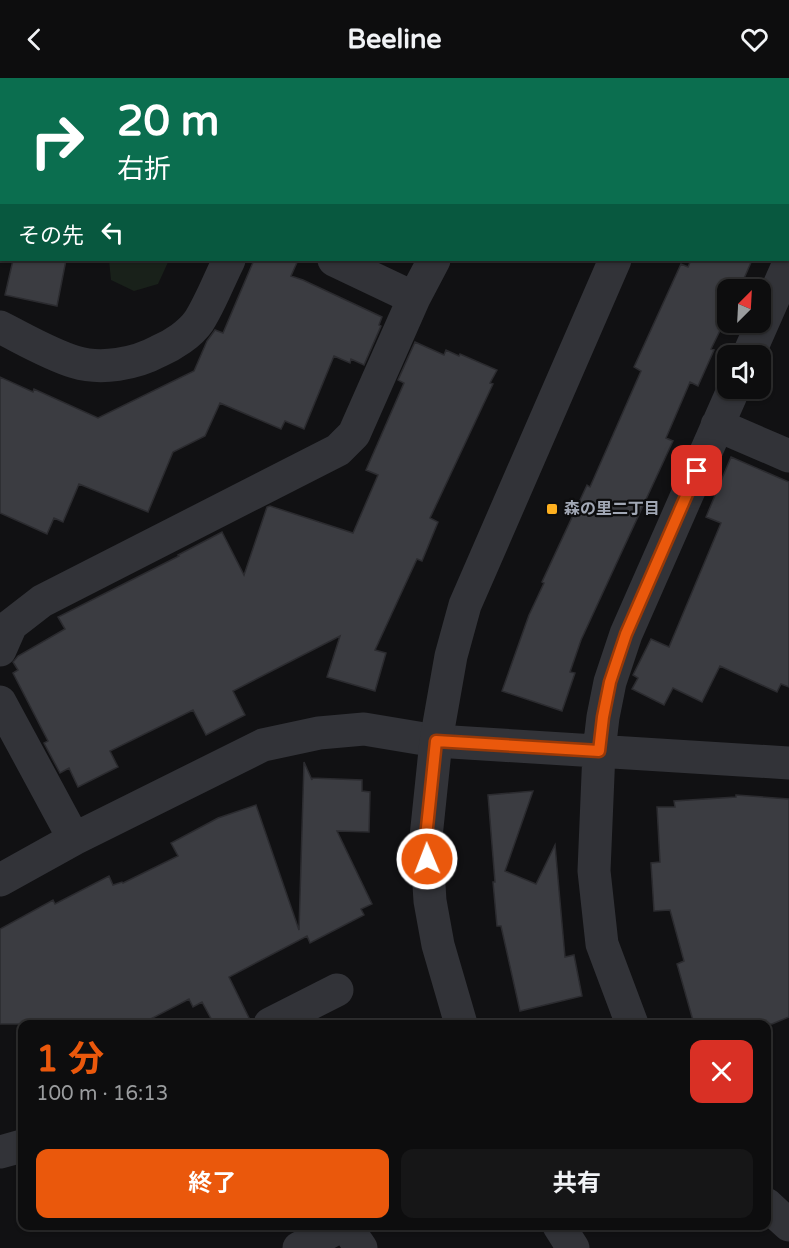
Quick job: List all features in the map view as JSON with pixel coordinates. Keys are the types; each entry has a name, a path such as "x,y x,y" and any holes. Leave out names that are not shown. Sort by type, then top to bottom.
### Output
{"street":[{"path":"0,327 77,363 99,365 145,359 184,336 198,323 229,261"},
{"path":"336,261 414,298"},
{"path":"0,650 11,626 42,601 338,450 354,434 414,298 433,261"},
{"path":"460,1020 438,945 430,901 426,837 436,741 451,656 465,605 615,261"},
{"path":"753,345 789,263"},
{"path":"630,1020 602,944 594,871 599,751 603,717 610,682 626,634 729,399"},
{"path":"717,425 789,456"},
{"path":"0,702 74,839"},
{"path":"0,880 74,839 263,745 320,733 364,729 436,741 789,763"},
{"path":"278,1020 337,990"},
{"path":"0,1152 18,1147"},
{"path":"771,1209 789,1225"},
{"path":"299,1248 333,1230"},
{"path":"349,1230 361,1248"},
{"path":"562,1230 573,1248"}],"shaded area":[{"path":"109,261 169,261 158,284 134,291 111,280"}],"building":[{"path":"13,261 66,261 57,306 5,295"},
{"path":"254,261 298,261 291,276 382,317 379,325 381,326 364,365 351,359 350,363 334,356 304,429 285,421 281,429 220,403 205,436 173,452 148,512 79,484 63,522 54,518 47,534 0,513 0,377 33,392 34,389 98,418 194,371 207,341 215,330 223,333"},
{"path":"691,261 752,261 744,279 717,279 719,333 711,349 714,350 698,386 690,382 666,438 673,441 581,640 570,672 575,673 562,711 502,691 529,615 544,583 542,582 587,485 590,487 641,371 634,367 681,264 688,267"},
{"path":"415,342 444,355 446,350 459,356 460,354 497,370 490,383 493,384 430,518 438,522 422,561 417,559 375,650 386,653 375,691 327,677 340,636 233,691 245,715 206,735 193,710 110,751 118,767 78,787 69,768 60,773 44,743 48,741 13,673 18,670 13,662 18,656 65,629 58,617 222,532 244,575 267,507 270,506 353,533 378,475 366,470 404,383 398,380"},
{"path":"731,457 789,482 789,687 781,684 777,692 720,666 702,702 673,688 664,705 632,689 638,678 633,675 651,639 669,647 721,523 706,517"},
{"path":"304,762 312,780 312,778 362,780 362,791 370,792 369,832 337,831 372,904 361,909 364,915 310,943 307,936 229,977 250,1020 212,1020 202,1002 193,1007 189,999 149,1020 18,1020 18,1024 0,1024 0,929 53,900 55,904 109,876 113,885 123,883 178,856 171,843 218,818 256,805 299,930"},
{"path":"533,791 505,871 536,884 555,845 565,957 574,955 582,996 520,1011 501,926 497,926 488,795"},
{"path":"736,795 789,799 789,1017 772,1024 771,1020 693,1020 677,964 684,961 670,910 654,911 651,863 660,862 657,807 675,807 674,801 736,797"}],"place":[{"name":"森の里二丁目","path":"552,509"}],"route":[{"path":"427,859 426,837 436,741 599,751 610,682 626,634 697,471"}]}
